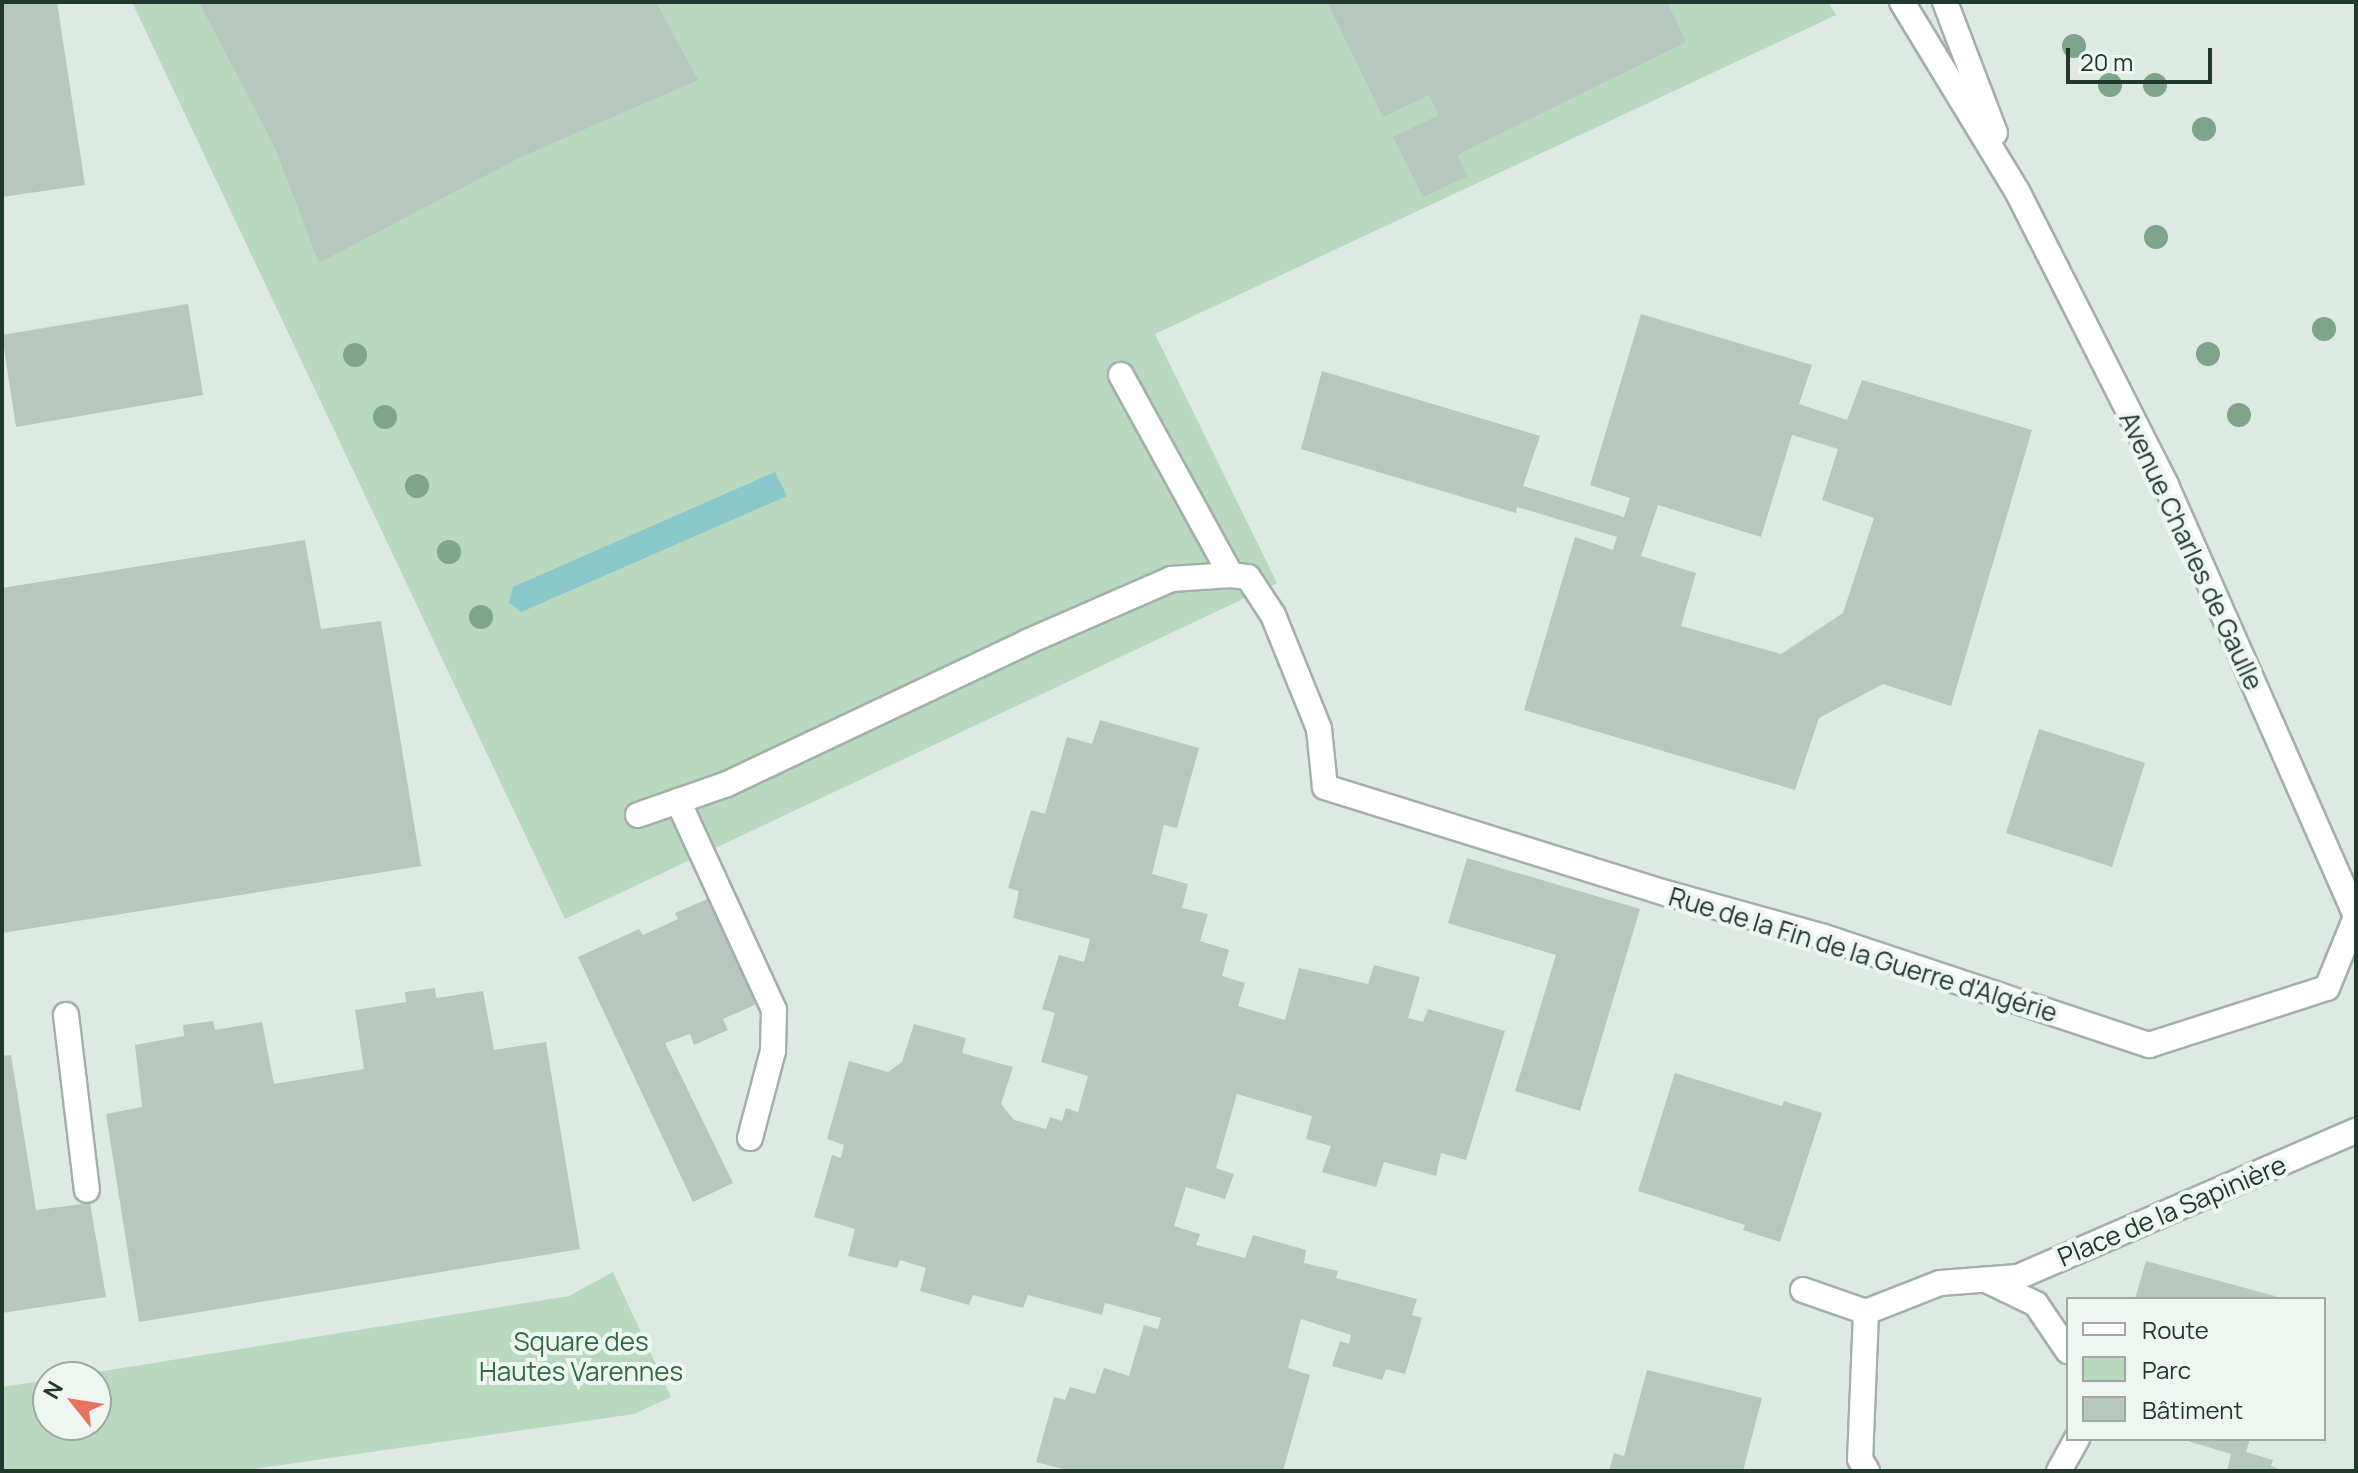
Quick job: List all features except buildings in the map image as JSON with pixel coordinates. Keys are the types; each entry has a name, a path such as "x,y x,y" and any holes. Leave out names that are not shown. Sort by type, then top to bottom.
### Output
{"street":[{"name":"Avenue Charles de Gaulle","path":"1902,2 2017,191 2166,485 2356,916"},
{"name":"Avenue Charles de Gaulle","path":"1945,2 2017,191"},
{"path":"638,815 727,784 1027,642 1171,579 1231,575 1121,375"},
{"name":"Rue de la Fin de la Guerre d'Algérie","path":"1231,575 1248,577 1273,615 1319,729 1325,787 1666,893 1821,936 2149,1045 2327,988 2356,916"},
{"path":"678,801 774,1010 773,1051 750,1138"},
{"path":"66,1015 87,1190"},
{"name":"Place de la Sapinière","path":"1866,1312 1940,1283 2018,1277 2356,1131"},
{"name":"Place de la Sapinière","path":"1985,1280 2036,1304 2066,1348"},
{"path":"1803,1290 1866,1312 1860,1459 1867,1471"},
{"path":"2059,1471 2076,1441"}],"green space":[{"path":"132,2 1828,2 1836,15 1155,334 1277,583 565,919"},
{"name":"Square des Hautes Varennes","path":"613,1272 671,1397 634,1414 240,1471 2,1471 2,1387 32,1382 32,1441 112,1441 112,1370 569,1296"}],"water":[{"path":"775,472 787,496 521,612 509,603 513,587"}]}
